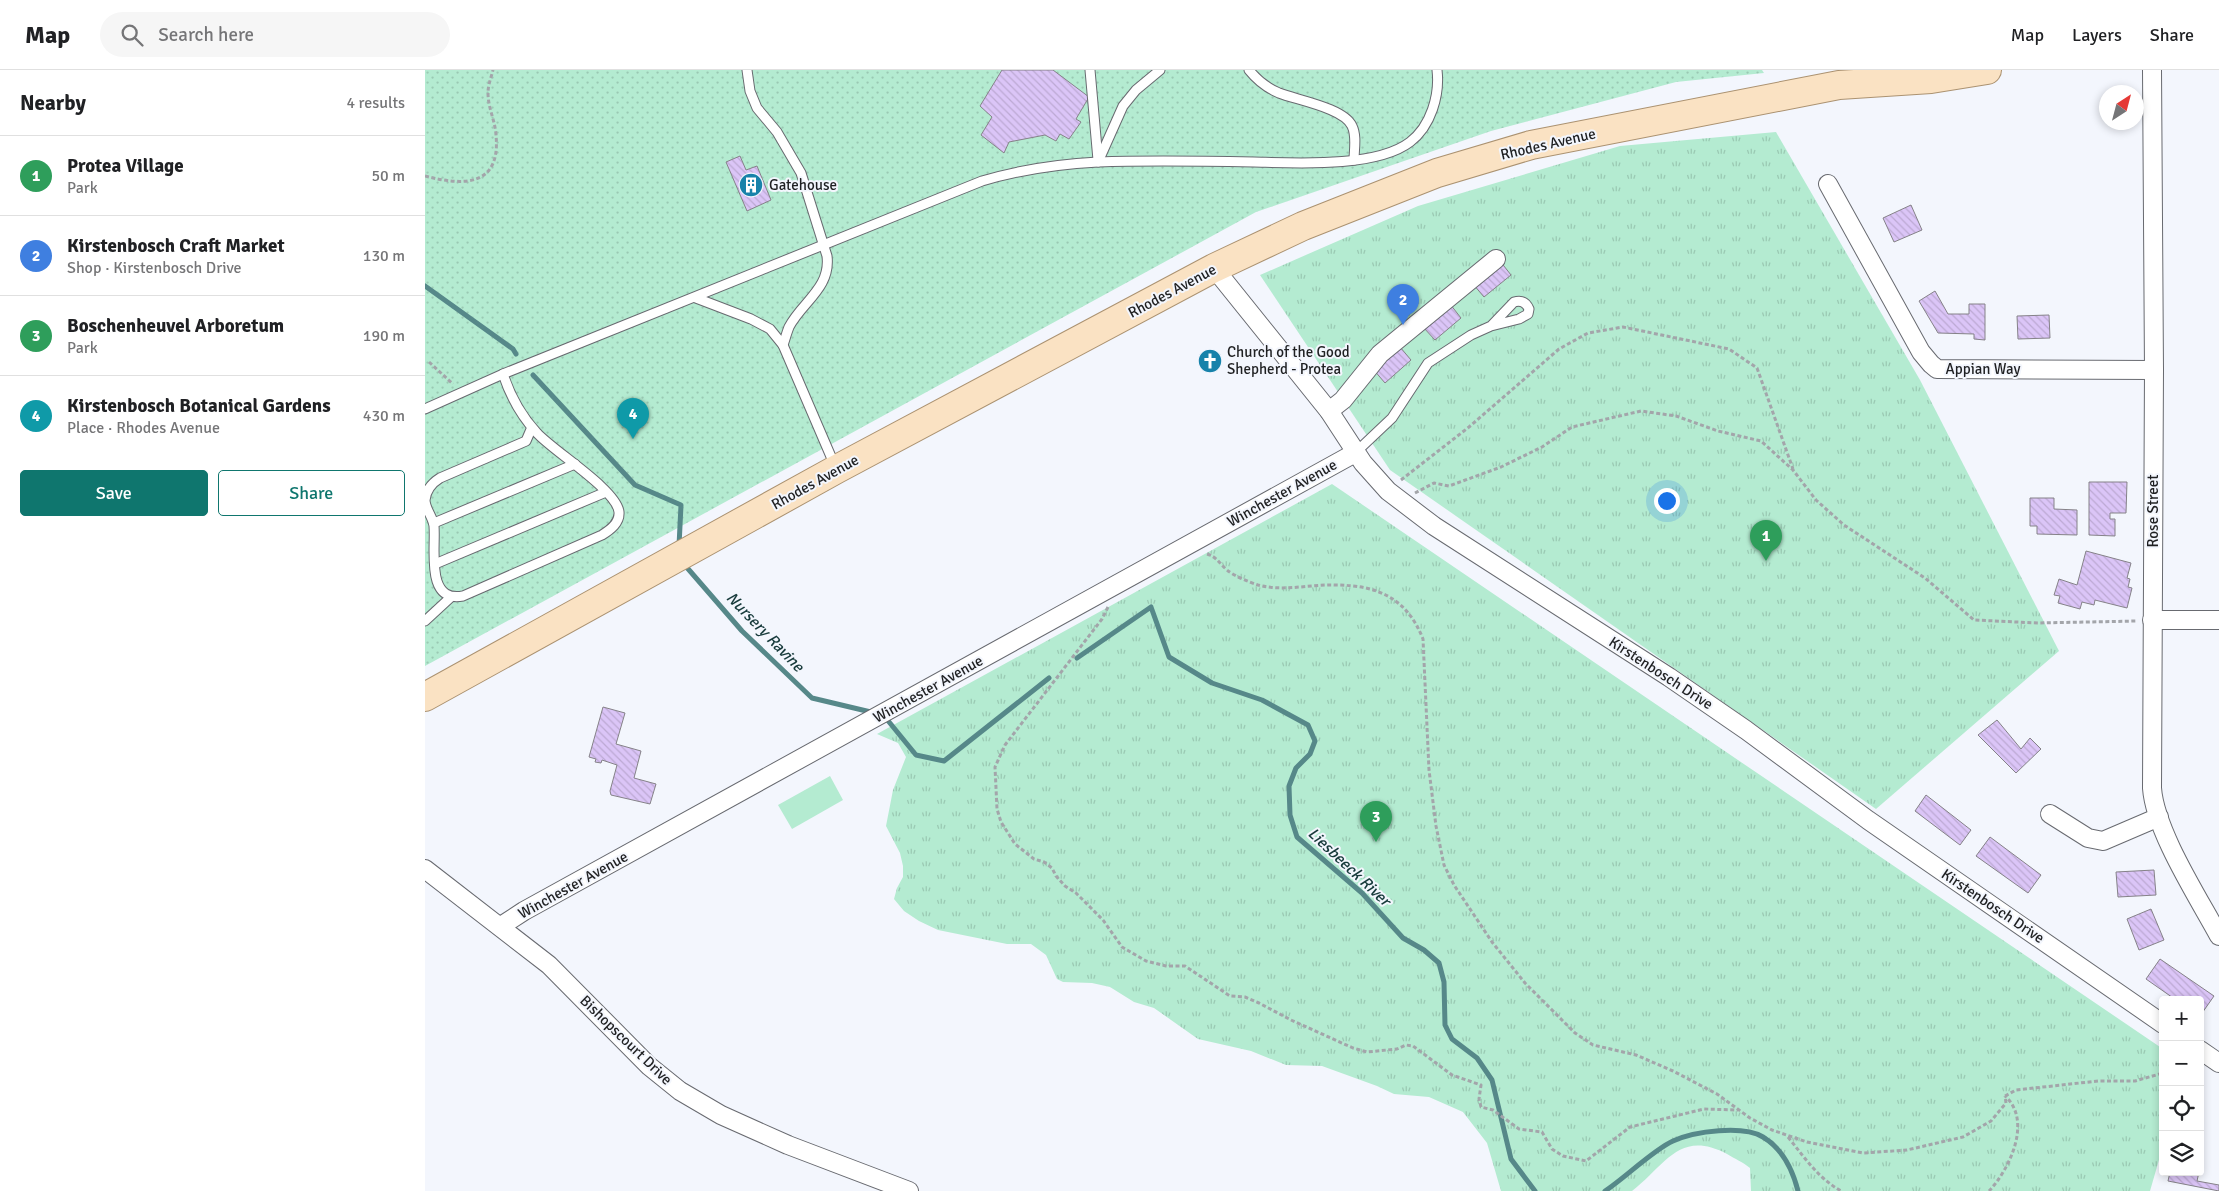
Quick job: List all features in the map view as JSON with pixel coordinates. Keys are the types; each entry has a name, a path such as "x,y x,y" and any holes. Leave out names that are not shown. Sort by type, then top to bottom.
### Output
{"main road":[{"name":"Rhodes Avenue","path":"425,697 837,469 1214,268 1303,226 1437,173 1531,145 1836,78 1931,79 1987,70"}],"street":[{"name":"Rose Street","path":"2152,70 2154,370 2152,788 2159,817 2219,936"},
{"name":"Appian Way","path":"1828,184 1921,352 1937,368 2154,370"},
{"path":"1329,411 1343,400 1380,354 1496,259"},
{"name":"Kirstenbosch Drive","path":"1214,268 1329,411 1355,453 1395,496 1434,526 1692,693 1868,820 2159,1021"},
{"name":"Winchester Avenue","path":"501,926 523,911 1355,453"},
{"path":"2153,620 2219,620"},
{"path":"2050,814 2088,838 2103,841 2159,817"},
{"name":"Bishopscourt Drive","path":"425,869 549,965 649,1066 680,1091 721,1115 755,1130 909,1191"},
{"path":"2204,1053 2219,1063"}],"lane":[{"path":"747,70 750,91 757,108 777,132 801,173 825,246 828,267 824,280 790,326 783,345"},
{"path":"1090,70 1098,162"},
{"path":"1098,162 1123,106 1135,90 1160,70"},
{"path":"1249,70 1259,82 1277,93 1334,111 1346,118 1352,126 1354,136 1354,160"},
{"path":"425,409 503,374 696,298 982,181 1011,172 1098,162 1307,164 1354,160 1386,152 1409,143 1421,131 1436,97 1437,70"},
{"path":"696,298 751,319 770,329 783,345 837,469"},
{"path":"1355,453 1392,418 1428,363 1449,348 1491,326"},
{"path":"503,374 513,399 532,427 548,444"},
{"path":"526,440 532,427"},
{"path":"539,439 548,444 575,464 606,492 615,503 619,512 617,523 609,531 463,596 451,597 444,594 438,588 435,581 433,524 425,502 426,494 434,482 526,440 539,439"},
{"path":"433,524 575,464"},
{"path":"435,564 606,492"},
{"path":"425,622 451,597"}],"path":[{"path":"425,176 448,181 469,182 479,179 489,171 493,163 497,142 488,95 493,70"},
{"path":"1395,496 1469,427 1559,349 1588,333 1623,327 1729,349 1757,368 1793,470"},
{"path":"429,362 463,393"},
{"path":"1395,496 1433,483 1449,486 1501,468 1542,447 1572,427 1641,411 1676,416 1717,431 1761,441 1793,470 1817,500 1844,525 1925,578 1974,620 2037,623 2153,620"},
{"path":"1195,542 1200,553 1215,556 1228,571 1257,584 1309,588 1334,584 1371,590 1388,595 1408,610 1417,623 1423,638 1429,770 1440,850 1454,885 1476,919 1525,983 1559,1019 1584,1040 1593,1045 1636,1055 1673,1070 1717,1094 1738,1110 1772,1130 1807,1142 1863,1153 1907,1150 1952,1141 1975,1131 1991,1121 2006,1103 2005,1096"},
{"path":"1109,590 1107,611 1005,745 994,774 997,784 997,809 1001,822 1015,844 1034,859 1044,862 1052,868 1065,886 1076,893 1103,920 1122,947 1146,961 1166,966 1185,966 1230,996 1245,997 1259,1002 1291,1020 1353,1048 1367,1052 1397,1049 1406,1045 1413,1046 1452,1075 1481,1085 1479,1099 1481,1107 1493,1110 1519,1129 1542,1132 1552,1149 1570,1158 1586,1162 1630,1127 1704,1109 1738,1110"},
{"path":"2005,1096 2016,1090 2098,1081 2135,1081 2159,1073"},
{"path":"1989,1191 2007,1168 2016,1140 2017,1122 2011,1105 2005,1096"},
{"path":"1786,1135 1809,1161 1813,1171 1841,1191"}],"green space":[{"path":"425,70 1762,70 1764,73 1676,82 1491,131 1256,212 425,666"},
{"path":"1776,132 1920,380 2059,651 1876,809 1390,470 1260,275 1418,206 1620,146"},
{"path":"1332,484 2159,1046 2159,1160 2150,1191 1751,1191 1750,1168 1711,1147 1697,1146 1685,1148 1674,1153 1632,1191 1501,1191 1487,1143 1463,1112 1429,1097 1394,1094 1322,1066 1286,1065 1251,1051 1198,1039 1154,1008 1134,1002 1110,987 1092,983 1063,982 1057,979 1046,955 1031,944 1007,944 938,930 904,911 894,899 903,877 903,866 900,853 886,826 893,790 906,757 898,743 877,734"},
{"path":"830,776 843,800 792,829 778,805"}],"building":[{"path":"1002,70 1053,70 1089,97 1076,119 1081,122 1069,139 1060,134 1056,141 1045,135 1009,142 1004,153 981,135 992,117 980,106"},
{"name":"Gatehouse","path":"740,156 746,170 757,166 771,200 747,211 726,162"},
{"path":"1911,205 1922,230 1894,242 1883,218"},
{"path":"1500,261 1511,275 1484,297 1473,284"},
{"path":"1935,291 1948,314 1969,314 1969,304 1985,304 1985,340 1974,339 1974,334 1938,333 1919,301"},
{"path":"1450,304 1461,318 1435,340 1423,327"},
{"path":"2049,315 2050,338 2018,339 2017,316"},
{"path":"1400,347 1411,360 1385,383 1373,369"},
{"path":"2089,482 2127,482 2126,513 2110,513 2110,519 2115,519 2115,536 2089,535"},
{"path":"2030,498 2054,498 2054,509 2077,510 2077,535 2037,534 2037,526 2030,526"},
{"path":"2086,551 2131,563 2127,578 2130,579 2128,587 2132,588 2127,608 2095,600 2094,605 2082,602 2080,609 2058,603 2060,596 2054,595 2059,579 2077,585"},
{"path":"603,707 625,713 616,744 641,751 634,778 656,784 650,804 611,795 610,791 617,765 602,760 601,763 595,762 596,759 589,757"},
{"path":"1997,720 2021,749 2030,738 2041,749 2016,773 1978,735"},
{"path":"1926,795 1971,830 1960,845 1915,811"},
{"path":"1990,837 2041,875 2028,893 1976,856"},
{"path":"2154,870 2156,895 2118,897 2116,872"},
{"path":"2151,909 2164,940 2139,950 2127,919"},
{"path":"2160,959 2214,996 2204,1010 2204,996 2170,996 2146,979"},
{"path":"2169,1176 2198,1176 2197,1181 2219,1185 2219,1191 2168,1181"}],"waterway":[{"name":"Nursery Ravine","path":"425,286 513,349 516,354"},
{"name":"Nursery Ravine","path":"533,375 635,485 681,505 679,546"},
{"name":"Nursery Ravine","path":"683,563 742,631 812,698 875,713"},
{"name":"Liesbeeck River","path":"1077,658 1151,607 1169,657 1212,683 1262,700 1308,725 1315,741 1310,754 1296,768 1289,786 1290,815 1297,837 1362,893 1403,938 1424,950 1439,963 1444,982 1445,1025 1452,1039 1477,1058 1492,1080 1511,1159 1535,1191"},
{"name":"Nursery Ravine","path":"885,717 916,755 944,761 1049,678"},
{"name":"Liesbeeck River","path":"1605,1191 1665,1145 1673,1141 1694,1134 1732,1130 1754,1133 1770,1142 1782,1154 1798,1191"}],"place":[{"name":"Gatehouse","path":"751,185"},
{"name":"Kirstenbosch Craft Market","path":"1403,325"},
{"name":"Church of the Good Shepherd - Protea","path":"1210,361"},
{"name":"Kirstenbosch Botanical Gardens","path":"633,439"},
{"name":"Protea Village","path":"1766,561"},
{"name":"Boschenheuvel Arboretum","path":"1376,842"}]}
